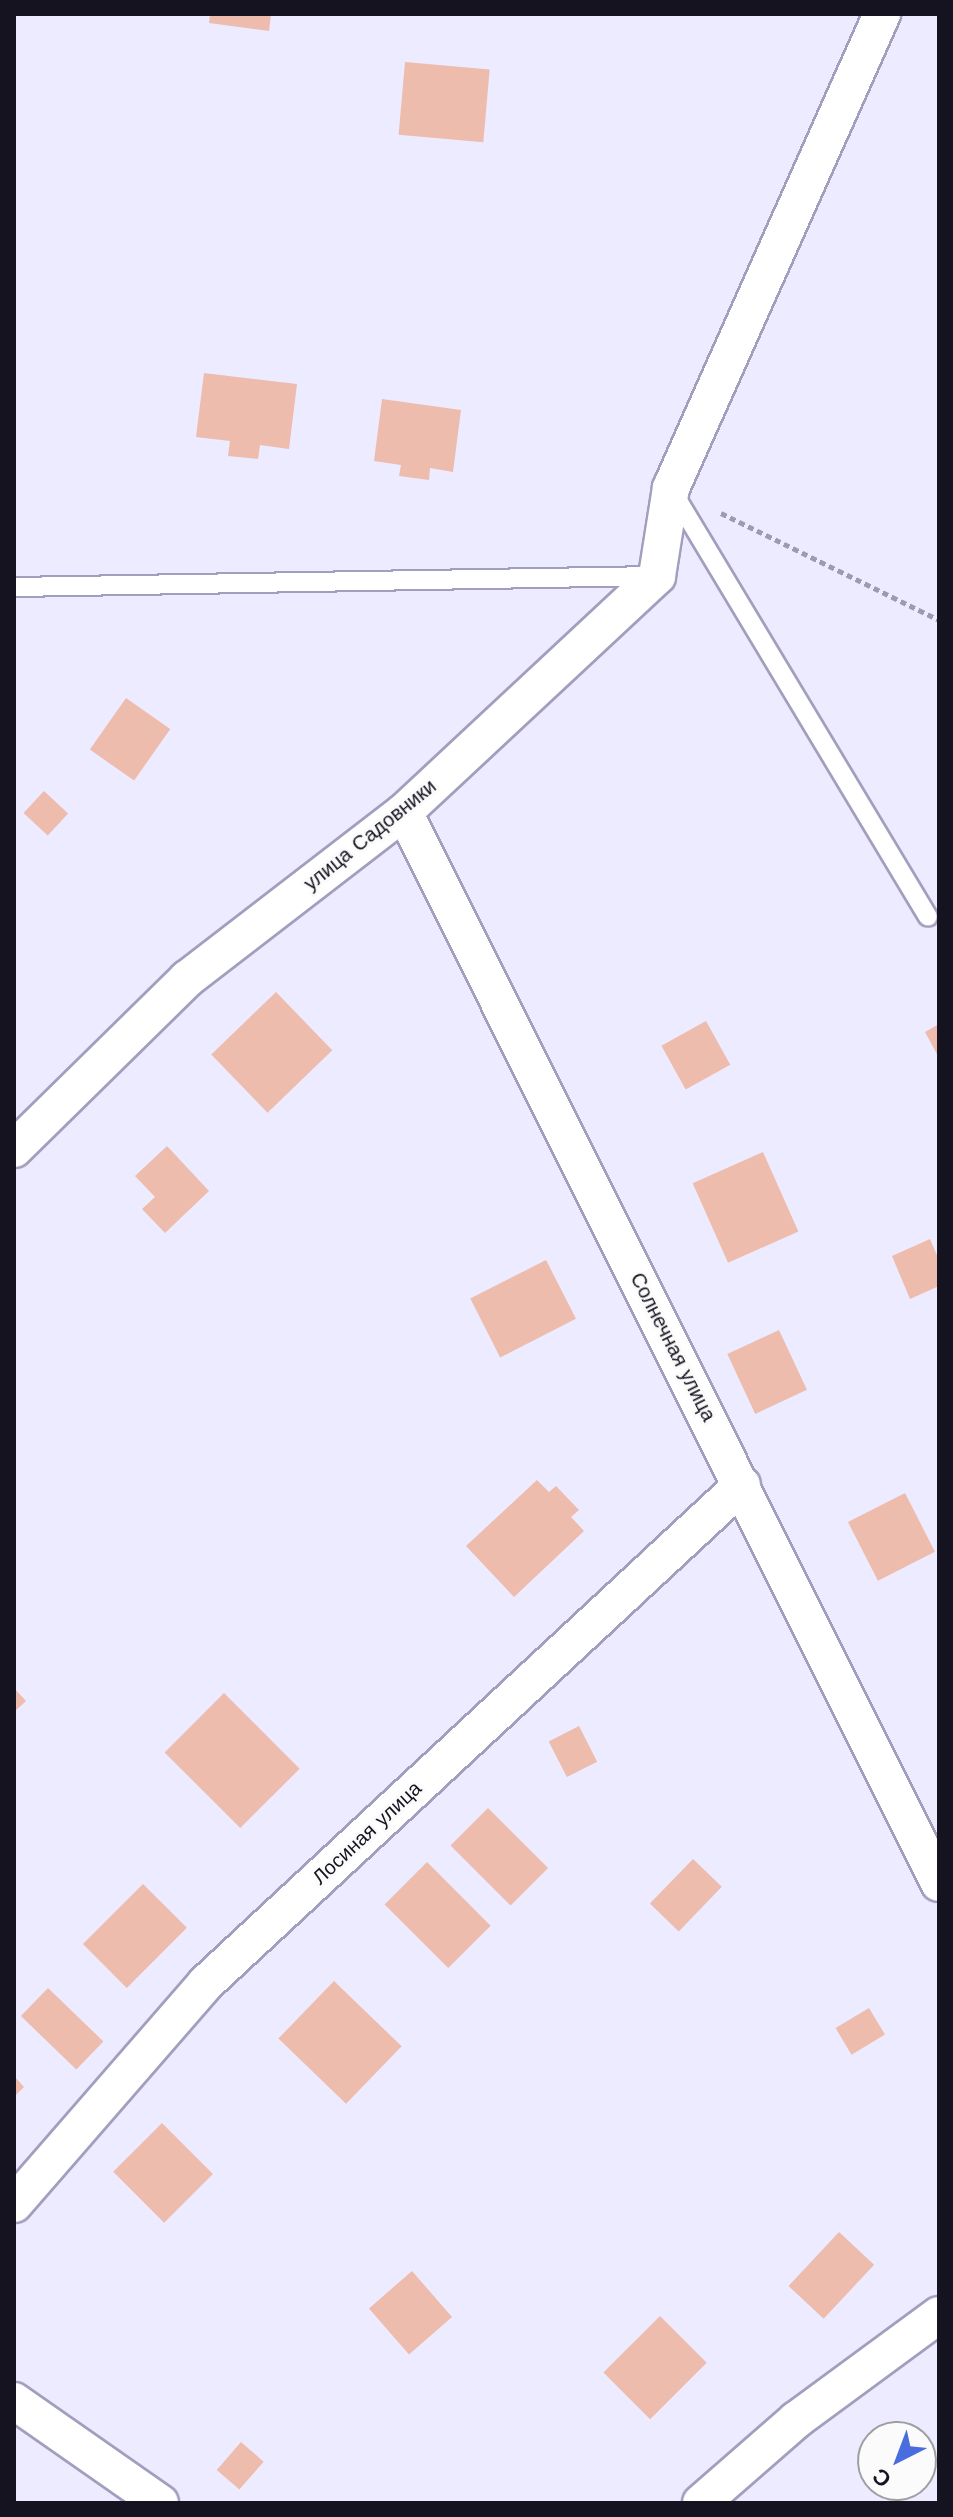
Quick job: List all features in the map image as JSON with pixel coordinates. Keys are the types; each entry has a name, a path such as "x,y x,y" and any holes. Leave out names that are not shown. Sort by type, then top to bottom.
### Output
{"street":[{"path":"657,576 671,488 882,14"},
{"name":"улица Садовники","path":"14,1149 187,979 404,812 657,576"},
{"name":"Солнечная улица","path":"404,812 939,1883"},
{"name":"Лосиная улица","path":"14,2204 205,1984 742,1485"},
{"path":"701,2503 796,2420 939,2315"},
{"path":"14,2401 160,2503"}],"lane":[{"path":"671,488 928,917"},
{"path":"14,587 657,576"}],"path":[{"path":"671,488 939,620"}],"building":[{"path":"210,14 271,14 269,31 209,23"},
{"path":"405,62 490,69 483,142 399,135"},
{"path":"204,373 297,384 289,449 260,445 258,459 228,456 230,441 196,437"},
{"path":"382,399 461,410 453,472 430,468 429,480 399,476 401,465 374,461"},
{"path":"126,698 170,729 134,781 90,750"},
{"path":"44,791 68,814 48,835 24,813"},
{"path":"276,992 332,1050 268,1113 211,1055"},
{"path":"706,1021 730,1065 686,1089 661,1046"},
{"path":"939,1024 939,1058 925,1032"},
{"path":"167,1146 209,1191 165,1233 142,1209 155,1197 135,1176"},
{"path":"763,1152 798,1231 728,1263 693,1183"},
{"path":"930,1239 939,1260 939,1286 910,1299 892,1256"},
{"path":"546,1260 576,1319 500,1357 470,1299"},
{"path":"779,1330 807,1390 755,1414 727,1354"},
{"path":"537,1480 549,1492 556,1486 579,1510 571,1517 584,1531 514,1597 466,1546"},
{"path":"905,1493 935,1552 878,1581 848,1522"},
{"path":"14,1688 26,1701 14,1712"},
{"path":"224,1693 300,1769 240,1828 165,1752"},
{"path":"579,1726 597,1762 567,1777 549,1741"},
{"path":"488,1808 548,1868 511,1906 451,1845"},
{"path":"693,1859 722,1887 679,1931 650,1904"},
{"path":"427,1862 491,1926 448,1968 385,1904"},
{"path":"143,1884 187,1928 127,1988 83,1944"},
{"path":"334,1981 402,2046 346,2104 278,2039"},
{"path":"48,1988 103,2041 76,2070 21,2016"},
{"path":"869,2008 885,2035 852,2055 836,2028"},
{"path":"14,2076 24,2087 14,2097"},
{"path":"162,2123 213,2174 164,2223 113,2172"},
{"path":"839,2232 874,2265 824,2319 789,2286"},
{"path":"412,2271 452,2317 409,2354 369,2308"},
{"path":"660,2316 707,2363 650,2419 603,2373"},
{"path":"241,2442 264,2462 239,2490 217,2470"}]}
